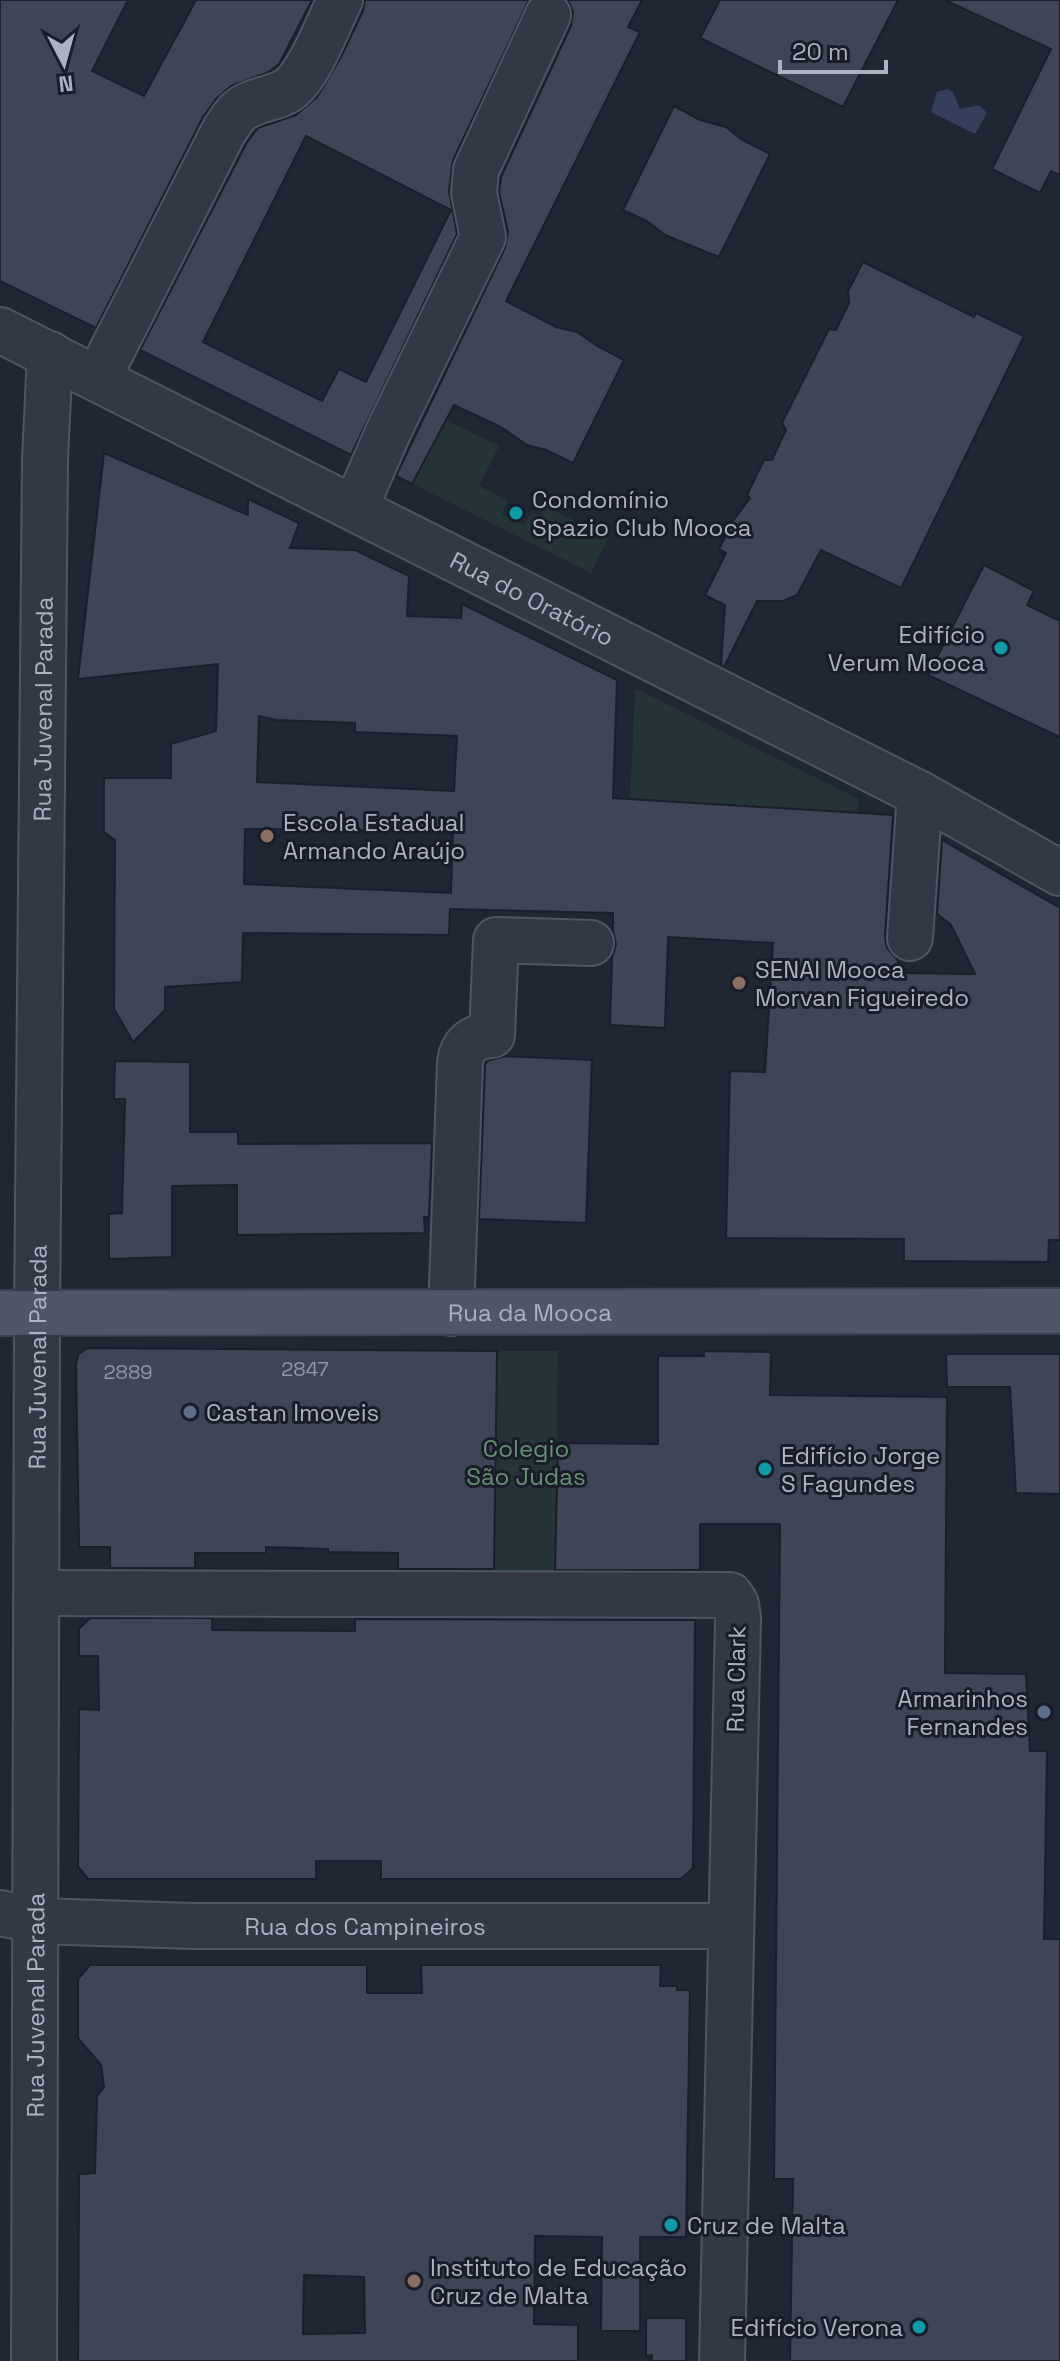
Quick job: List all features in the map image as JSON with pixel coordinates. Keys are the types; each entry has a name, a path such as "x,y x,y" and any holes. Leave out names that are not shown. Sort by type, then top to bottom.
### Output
{"main road":[{"name":"Rua da Mooca","path":"18,1313 1060,1311"}],"street":[{"path":"98,378 224,131 237,113 291,87 302,75 340,0"},
{"path":"355,508 390,428 483,237 474,193 476,170 548,15"},
{"name":"Rua do Oratório","path":"0,330 920,794 1060,873"},
{"name":"Rua Juvenal Parada","path":"34,2361 18,1917 37,1593 18,1313 50,354"},
{"path":"910,938 920,794"},
{"path":"451,1313 460,1062 462,1050 469,1042 479,1035 492,1035 496,940 591,943"},
{"name":"Rua Clark","path":"37,1593 730,1595 736,1604 738,1618 722,2361"},
{"name":"Rua dos Campineiros","path":"18,1917 194,1926 730,1926"}],"green space":[{"path":"446,420 499,446 479,486 508,500 502,514 524,525 531,512 540,516 546,506 608,538 591,573 412,484"},
{"path":"635,688 859,799 857,813 630,799"},
{"name":"Colegio São Judas","path":"497,1351 558,1351 555,1574 494,1574"}],"water":[{"path":"947,89 953,92 960,109 979,105 987,113 975,134 931,112 937,92"}],"building":[{"path":"0,0 128,0 92,71 144,96 196,0 312,0 279,64 269,72 231,86 216,99 203,117 96,328 0,281"},
{"path":"365,0 529,0 453,160 449,191 457,234 351,455 140,350 246,144 258,128 296,115 317,97 363,11","holes":["306,136 451,210 366,382 339,369 322,401 203,342"]},
{"path":"568,0 642,0 628,27 640,32 506,301 556,327 577,332 624,360 573,463 527,445 501,427 454,405 412,484 396,476 505,248 508,232 499,192 501,177 571,26 573,12"},
{"path":"720,0 898,0 843,107 700,38"},
{"path":"945,0 1060,0 1060,175 1051,171 1040,193 992,169 1051,49"},
{"path":"674,106 700,120 726,127 742,140 770,154 719,257 665,235 647,221 623,210"},
{"path":"863,262 974,317 976,313 1024,336 901,588 821,550 797,595 783,601 757,601 724,667 721,665 725,605 705,595 726,553 719,549 733,521 750,498 747,495 764,460 772,460 786,430 782,423 829,329 836,330 849,303 848,291"},
{"path":"104,453 248,515 248,499 299,523 290,548 355,550 409,576 407,616 461,618 462,604 617,680 613,798 893,815 885,936 887,948 897,959 901,973 975,974 951,925 937,914 942,840 1060,908 1060,1240 1049,1240 1048,1262 904,1261 904,1239 726,1238 730,1071 765,1072 773,943 668,937 665,1028 610,1025 612,957 616,945 613,913 450,909 449,935 243,933 242,982 165,987 165,1010 133,1042 114,1009 115,840 104,832 104,778 171,778 171,744 216,731 218,664 78,679","holes":["259,716 276,720 355,723 355,732 457,736 454,791 257,782","245,829 453,831 451,893 244,884"]},
{"name":"Edifício Verum Mooca","path":"984,565 1034,591 1027,605 1060,621 1060,737 928,675"},
{"path":"505,1056 592,1060 586,1223 479,1219 485,1065 487,1061"},
{"path":"115,1061 190,1062 190,1132 238,1132 238,1144 432,1143 429,1217 424,1217 425,1233 237,1235 237,1185 172,1186 172,1257 109,1259 109,1214 122,1213 125,1099 114,1099"},
{"path":"87,1348 497,1351 494,1569 398,1569 398,1553 266,1547 266,1553 195,1553 195,1568 110,1568 110,1547 79,1547 76,1365 78,1355"},
{"path":"704,1351 771,1352 770,1395 947,1397 945,1673 1026,1674 1030,1751 1047,1751 1044,1939 1060,1939 1060,2361 790,2361 793,2179 774,2179 780,1524 700,1524 700,1570 555,1570 558,1443 658,1444 658,1356 704,1356"},
{"path":"946,1354 1060,1354 1060,1494 1016,1493 1010,1387 947,1387"},
{"path":"90,1618 212,1618 212,1630 355,1631 355,1619 695,1620 693,1868 681,1879 381,1879 381,1861 316,1861 316,1879 88,1879 78,1866 79,1709 99,1710 98,1656 79,1656 79,1629"},
{"path":"90,1965 367,1965 367,1993 422,1993 421,1965 661,1965 660,1986 690,1990 686,2237 640,2237 640,2331 601,2331 602,2237 535,2236 534,2324 578,2325 578,2361 78,2361 79,2174 95,2173 97,2096 104,2087 101,2065 78,2038 78,1979","holes":["304,2275 364,2277 365,2333 303,2334"]},
{"path":"646,2318 686,2318 686,2361 652,2361 652,2355 646,2356"}],"place":[{"name":"Condomínio Spazio Club Mooca","path":"516,513"},
{"name":"Edifício Verum Mooca","path":"1001,648"},
{"name":"Escola Estadual Armando Araújo","path":"267,836"},
{"name":"SENAI Mooca Morvan Figueiredo","path":"739,983"},
{"name":"Castan Imoveis","path":"190,1412"},
{"name":"Edifício Jorge S Fagundes","path":"765,1469"},
{"name":"Armarinhos Fernandes","path":"1044,1712"},
{"name":"Cruz de Malta","path":"671,2225"},
{"name":"Instituto de Educação Cruz de Malta","path":"414,2281"},
{"name":"Edifício Verona","path":"919,2327"}]}
